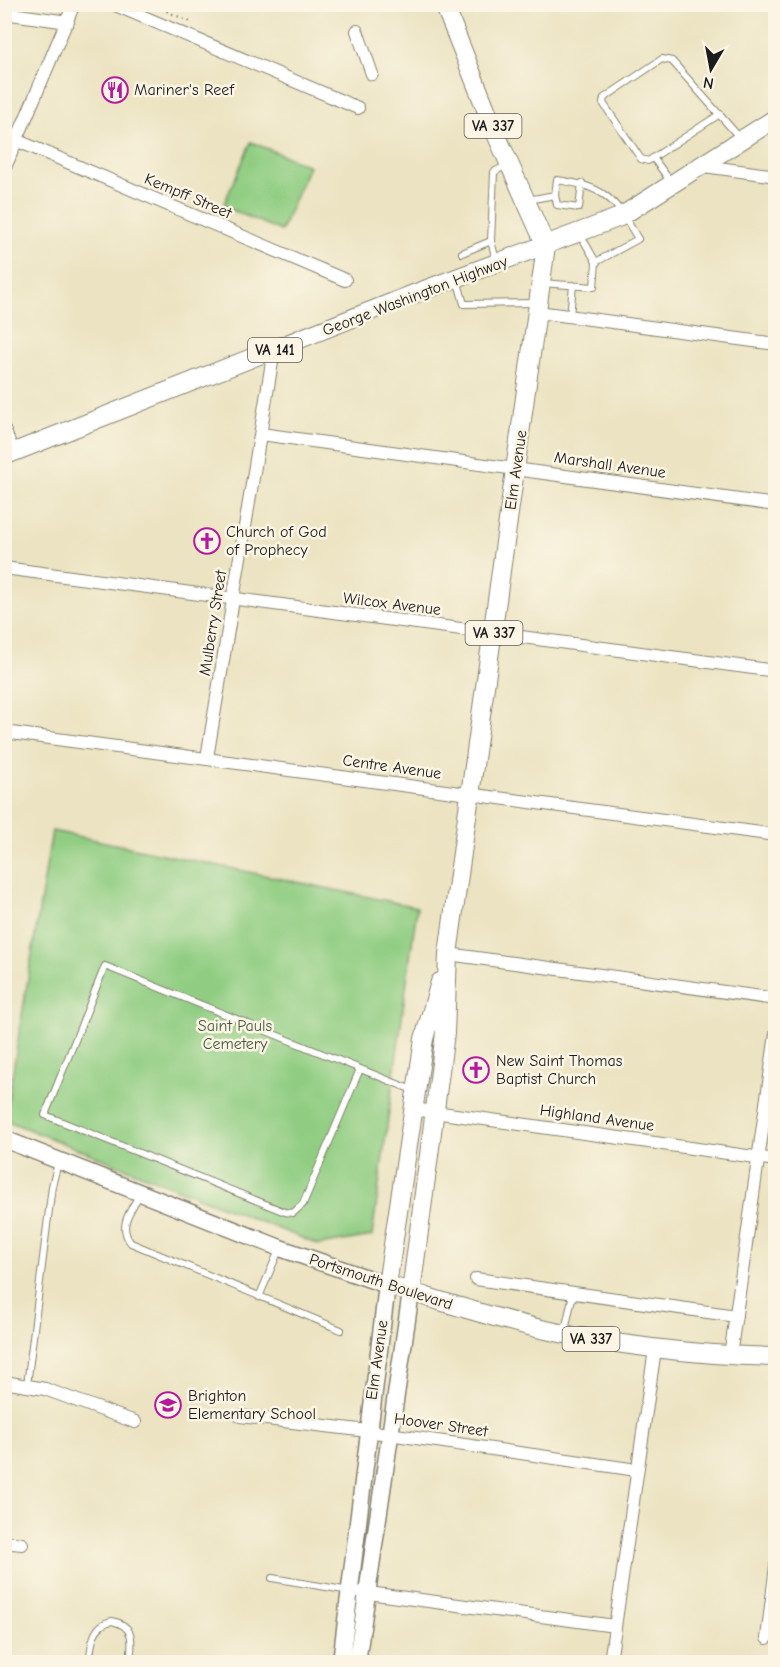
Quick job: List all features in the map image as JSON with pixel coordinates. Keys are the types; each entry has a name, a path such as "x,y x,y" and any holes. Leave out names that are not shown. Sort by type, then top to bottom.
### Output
{"main road":[{"name":"VA 337","path":"445,5 509,164 546,246"},
{"name":"George Washington Highway","path":"9,454 624,215 776,118"},
{"name":"Elm Avenue","path":"341,1662 392,1434 445,1033 448,954 517,469 546,246"},
{"name":"Elm Avenue","path":"357,1662 358,1592 368,1431 387,1285 424,1039 448,954"},
{"name":"Portsmouth Boulevard","path":"4,1139 279,1248 387,1285 480,1313 564,1334 655,1349 730,1356 776,1357"}],"street":[{"path":"4,170 74,4"},
{"path":"113,4 358,108"},
{"path":"4,13 68,22"},
{"path":"357,31 372,74"},
{"name":"Kempff Street","path":"18,141 345,280"},
{"path":"704,166 776,176"},
{"path":"539,307 570,316 776,344"},
{"name":"Mulberry Street","path":"207,758 274,351"},
{"path":"4,430 9,454"},
{"name":"Marshall Avenue","path":"261,434 776,505"},
{"name":"Wilcox Avenue","path":"4,568 776,671"},
{"name":"Centre Avenue","path":"4,732 776,835"},
{"path":"448,954 776,999"},
{"path":"730,1356 776,1034"},
{"name":"Highland Avenue","path":"414,1100 435,1112 776,1160"},
{"path":"476,1279 736,1316"},
{"path":"610,1662 655,1349"},
{"path":"4,1382 45,1389 135,1422"},
{"name":"Hoover Street","path":"240,1416 392,1434 637,1470"},
{"path":"4,1542 22,1544"},
{"path":"766,1638 776,1566"},
{"path":"358,1592 615,1626"}],"lane":[{"path":"720,114 648,161 641,159 603,103 604,98 662,59 672,61 720,114 742,141"},
{"path":"654,159 673,185"},
{"path":"498,264 491,241 494,172 509,164"},
{"path":"582,183 579,208 557,205 555,195 557,180 582,183 603,191 624,215 638,239 596,262"},
{"path":"525,200 555,195"},
{"path":"542,283 594,287 596,262 579,233"},
{"path":"462,253 491,241"},
{"path":"457,279 464,304 539,307"},
{"path":"570,316 573,285"},
{"path":"360,1069 303,1204 293,1213 285,1212 45,1115 105,966 360,1069 414,1100"},
{"path":"27,1385 52,1186 59,1160"},
{"path":"140,1193 123,1230 131,1243 341,1330"},
{"path":"259,1297 279,1248"},
{"path":"564,1334 573,1293"},
{"path":"272,1578 358,1592"},
{"path":"90,1662 95,1632 101,1625 112,1621 126,1626 132,1634 130,1662"}],"green space":[{"path":"251,142 309,166 281,231 223,206"},
{"name":"Saint Pauls Cemetery","path":"52,831 417,907 372,1236 319,1245 5,1120"}],"place":[{"name":"Mariner's Reef","path":"115,90"},
{"name":"Church of God of Prophecy","path":"207,541"},
{"name":"New Saint Thomas Baptist Church","path":"476,1070"},
{"name":"Brighton Elementary School","path":"168,1405"}]}
